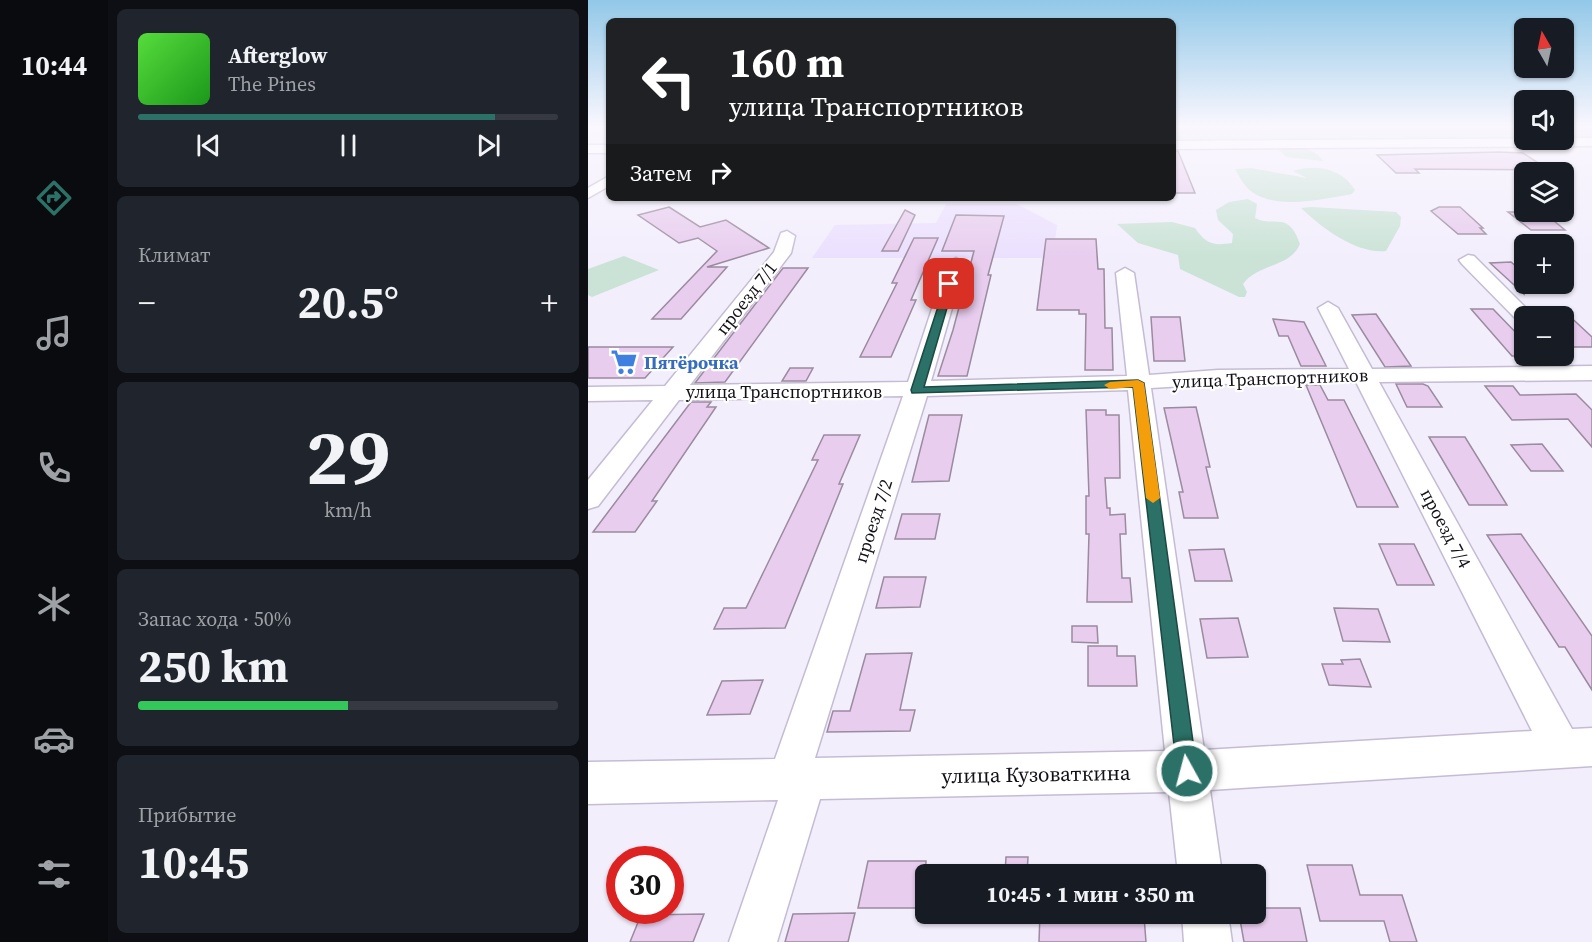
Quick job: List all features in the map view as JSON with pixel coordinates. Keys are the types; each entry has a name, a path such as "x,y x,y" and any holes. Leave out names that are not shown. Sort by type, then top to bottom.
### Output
{"street":[{"path":"588,194 606,182"},
{"name":"проезд 7/1","path":"588,499 782,253 787,236"},
{"path":"1468,260 1514,306"},
{"name":"проезд 7/2","path":"753,942 797,779 956,263"},
{"path":"1125,273 1199,864"},
{"name":"проезд 7/4","path":"1328,308 1577,748"},
{"path":"1574,365 1588,377"},
{"name":"улица Транспортников","path":"588,394 917,390 1138,383 1218,377 1365,375 1588,377"},
{"name":"улица Кузоваткина","path":"588,783 1187,771 1577,748"},
{"path":"1206,924 1208,942"}],"shaded area":[{"path":"946,204 1017,204 1057,225 1053,258 812,258 835,225 936,223"}],"green space":[{"path":"1236,170 1262,170 1307,178 1293,171 1328,170 1343,177 1355,190 1352,194 1287,202 1262,197 1252,192"},
{"path":"1248,199 1257,204 1255,218 1262,221 1286,223 1291,227 1300,244 1295,252 1282,262 1249,277 1243,284 1247,292 1245,297 1239,297 1180,269 1178,255 1138,243 1117,224 1172,222 1195,228 1203,238 1211,243 1232,243 1233,234 1218,220 1216,210 1229,202"},
{"path":"1301,208 1396,212 1401,217 1400,226 1386,251 1375,251 1340,238"},
{"path":"624,256 659,270 592,297 588,295 588,269"}],"building":[{"path":"1176,170 1186,170 1195,193 1176,193"},
{"path":"1393,170 1416,170 1419,173 1396,173"},
{"path":"669,207 700,227 726,220 769,248 707,267 727,267 681,319 652,319 717,251 698,238 679,243 638,215"},
{"path":"1439,207 1460,207 1483,228 1480,228 1486,234 1458,234 1431,211"},
{"path":"905,210 915,215 898,251 882,251"},
{"path":"956,215 1004,216 988,275 991,275 967,376 938,376 974,251 942,251"},
{"path":"1521,222 1555,222 1565,230 1531,230"},
{"path":"914,238 938,238 911,300 916,300 891,357 860,357 897,283 892,283"},
{"path":"1046,239 1096,239 1098,269 1104,269 1105,328 1112,328 1113,370 1085,370 1086,314 1079,314 1079,310 1037,310"},
{"path":"1511,262 1514,265 1514,285 1490,263"},
{"path":"783,268 808,268 725,382 695,383"},
{"path":"1471,309 1493,309 1514,331 1514,356"},
{"path":"1376,314 1411,366 1385,367 1352,315"},
{"path":"1151,317 1180,317 1185,361 1154,361"},
{"path":"1273,319 1304,322 1326,366 1301,366 1288,336 1279,336"},
{"path":"1574,320 1592,337 1592,347 1574,347"},
{"name":"Пятёрочка","path":"588,347 673,347 645,378 588,378"},
{"path":"790,368 813,368 806,381 782,381"},
{"path":"1396,384 1428,386 1442,407 1407,407"},
{"path":"1306,385 1320,385 1328,400 1344,400 1398,507 1357,507"},
{"path":"1485,386 1513,386 1520,395 1576,394 1592,410 1592,447 1568,419 1512,420"},
{"path":"691,402 711,402 707,407 716,407 652,501 657,501 635,532 593,532"},
{"path":"1196,407 1210,467 1206,467 1218,518 1184,518 1179,492 1183,492 1164,408"},
{"path":"1086,410 1106,410 1106,415 1119,415 1120,478 1105,478 1107,508 1110,508 1110,515 1125,514 1126,534 1120,534 1122,578 1130,578 1132,602 1087,602 1089,534 1086,534 1086,496 1089,496"},
{"path":"929,415 962,415 949,481 912,482"},
{"path":"824,435 860,435 839,484 843,484 785,628 714,629 724,608 746,608 818,460 812,460"},
{"path":"1429,437 1465,437 1507,505 1469,505"},
{"path":"1542,444 1563,471 1531,471 1511,445"},
{"path":"902,514 940,514 935,539 895,539"},
{"path":"1521,534 1592,636 1592,690 1565,647 1559,647 1487,535"},
{"path":"1379,544 1414,544 1434,585 1397,585"},
{"path":"1224,549 1232,581 1195,581 1189,550"},
{"path":"884,577 926,577 920,607 876,608"},
{"path":"1334,608 1378,609 1390,642 1343,641"},
{"path":"1238,618 1248,657 1207,658 1200,619"},
{"path":"1072,626 1097,626 1098,643 1072,642"},
{"path":"1088,646 1117,646 1117,656 1135,656 1137,686 1088,686"},
{"path":"912,653 900,710 915,710 910,731 827,732 833,711 850,711 866,654"},
{"path":"1360,659 1371,687 1329,685 1322,664 1343,664 1341,660"},
{"path":"763,680 750,714 707,715 722,681"},
{"path":"1006,857 1028,857 1028,864 1006,864"},
{"path":"868,861 926,861 926,864 915,864 915,908 858,908"},
{"path":"1307,865 1352,865 1360,895 1402,895 1417,942 1390,942 1384,921 1320,921"},
{"path":"1266,908 1300,908 1307,942 1244,942 1241,924 1266,924"},
{"path":"855,913 848,942 785,942 793,914"},
{"path":"684,914 704,914 693,942 630,942 637,924 684,924"},
{"path":"1040,924 1145,924 1146,942 1039,942"}],"slow traffic":[{"path":"1110,385 1138,383 1153,498"}],"place":[{"name":"Пятёрочка","path":"624,362"}],"route":[{"path":"949,284 917,390 1138,383 1187,771"}]}
